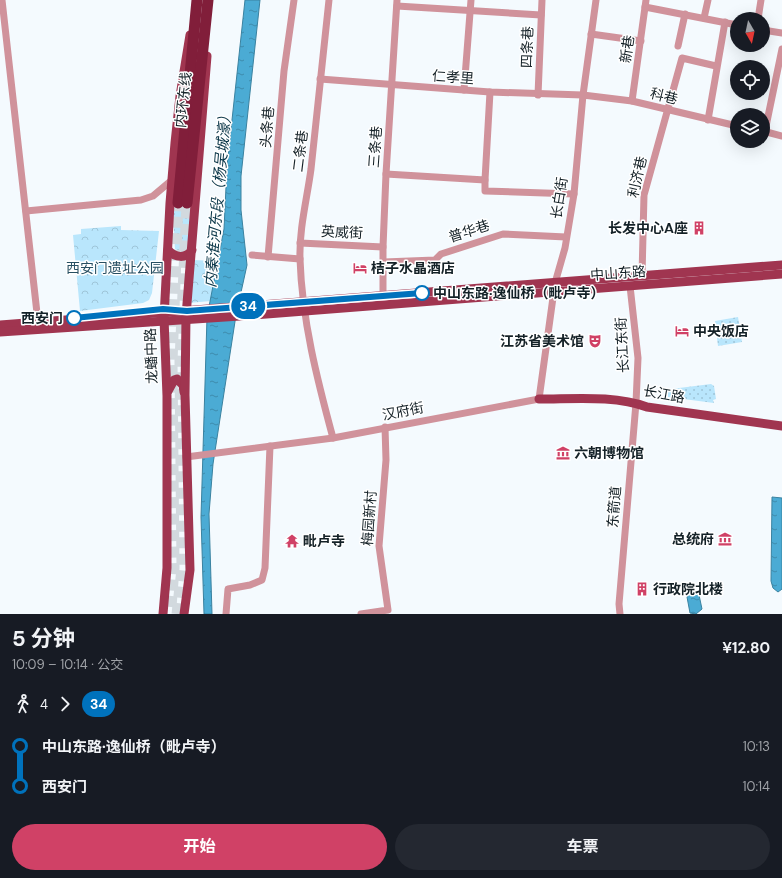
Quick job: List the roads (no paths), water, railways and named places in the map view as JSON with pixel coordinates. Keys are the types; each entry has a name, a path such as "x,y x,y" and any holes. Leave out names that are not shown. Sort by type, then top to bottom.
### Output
{"highway":[{"name":"内环东线","path":"197,2 182,204 208,0"}],"main road":[{"name":"龙蟠中路","path":"163,614 167,568 167,396 164,317 172,180 180,96 187,47 197,2"},
{"path":"184,614 190,570 185,395 187,316 205,100 208,50 207,15"},
{"path":"168,250 173,255 182,256 190,254 192,250"},
{"name":"中山东路","path":"187,316 555,287 642,276 782,265"},
{"name":"中山东路","path":"304,306 383,296 555,287 630,286 782,274"},
{"path":"0,325 187,316"},
{"path":"0,332 164,317"},
{"path":"167,396 169,386 174,380 177,379 183,385 185,395"},
{"name":"长江路","path":"539,399 596,400 636,403 647,407 782,426"}],"street":[{"path":"2,0 3,45 26,211 38,322"},
{"name":"头条巷","path":"268,257 284,71 294,0"},
{"name":"二条巷","path":"304,306 300,243 310,177 329,0"},
{"path":"464,90 471,0"},
{"name":"四条巷","path":"538,94 542,0"},
{"name":"长白街","path":"539,399 555,287 565,248 574,194 584,95 596,0"},
{"path":"704,18 708,0"},
{"path":"759,12 761,0"},
{"path":"397,3 470,11 541,15"},
{"name":"三条巷","path":"383,296 383,247 386,174 397,3"},
{"path":"645,3 685,14 730,23"},
{"name":"新巷","path":"632,101 645,3"},
{"path":"678,46 685,14"},
{"path":"708,120 716,66 725,22"},
{"path":"770,31 782,33"},
{"path":"591,34 641,41"},
{"path":"769,108 782,49"},
{"name":"利济巷","path":"642,276 644,194 682,58 716,66"},
{"name":"仁孝里","path":"320,79 392,86 490,92 584,95"},
{"path":"490,92 485,191 574,194"},
{"name":"科巷","path":"584,95 632,101 668,111 730,125"},
{"path":"770,133 782,136"},
{"path":"386,174 486,180"},
{"path":"26,211 141,200 153,196 172,180"},
{"name":"普华巷","path":"384,262 435,260 441,254 503,234 566,236"},
{"name":"英威街","path":"300,243 383,247"},
{"path":"252,255 300,259"},
{"name":"长江东街","path":"630,286 638,358 636,403"},
{"path":"304,306 313,361 333,438"},
{"name":"汉府街","path":"186,457 333,438 539,399"},
{"name":"东箭道","path":"620,614 625,521 636,403"},
{"name":"梅园新村","path":"361,614 388,610 379,546 386,460 386,427"},
{"path":"226,614 228,589 250,585 262,580 265,568 270,446"}],"water":[{"path":"245,0 260,0 241,176 241,210 247,265 236,315 213,464 209,514 212,614 204,614 201,517 207,317 224,229 227,166"},
{"path":"772,497 782,498 782,589 778,592 773,588 771,581"},
{"path":"690,593 699,595 702,609 696,614 690,613 687,597"}],"tunnel":[{"path":"171,607 174,568 172,362 178,203"},
{"path":"177,614 182,569 180,361 187,203"}],"place":[{"name":"长发中心A座","path":"699,228"},
{"name":"桔子水晶酒店","path":"360,268"},
{"name":"中山东路·逸仙桥（毗卢寺）","path":"422,293"},
{"name":"西安门","path":"74,318"},
{"name":"中央饭店","path":"682,331"},
{"name":"江苏省美术馆","path":"595,341"},
{"name":"六朝博物馆","path":"563,453"},
{"name":"总统府","path":"725,539"},
{"name":"毗卢寺","path":"292,541"},
{"name":"行政院北楼","path":"642,589"}],"water label":[{"name":"内秦淮河东段（杨吴城濠）","path":"218,198"}],"park label":[{"name":"西安门遗址公园","path":"115,268"}]}
